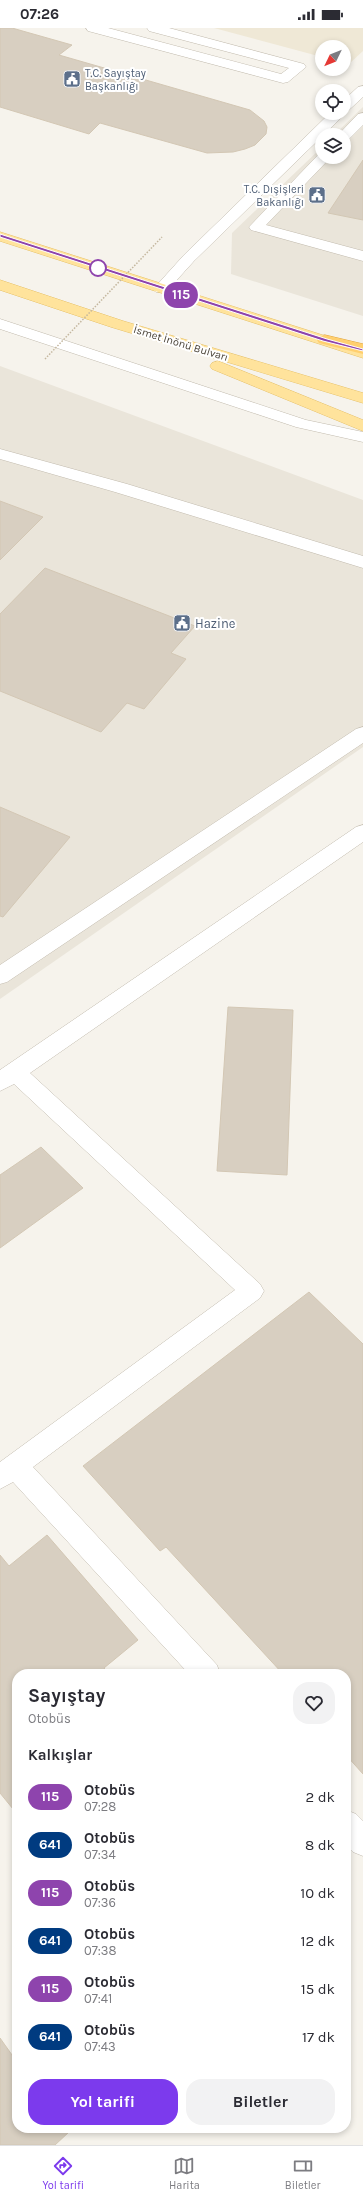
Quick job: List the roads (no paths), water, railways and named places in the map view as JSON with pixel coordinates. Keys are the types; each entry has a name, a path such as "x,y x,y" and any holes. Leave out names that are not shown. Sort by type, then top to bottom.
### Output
{"highway":[{"path":"325,340 363,349"}],"main road":[{"path":"0,236 363,353"},
{"name":"İsmet İnönü Bulvarı","path":"0,284 117,324 363,398"},
{"path":"117,324 363,426"}],"street":[{"path":"93,28 283,79 299,67 154,28"},
{"path":"351,101 363,90"},
{"path":"351,129 363,117"},
{"path":"161,289 189,258 331,120"},
{"path":"317,164 256,227 363,256"},
{"path":"0,324 302,424 363,437"},
{"path":"0,454 121,488 363,562"},
{"path":"0,976 363,734"},
{"path":"203,1669 7,1472 252,1291 7,1077 363,832"},
{"path":"351,1829 363,1842"}],"place":[{"name":"T.C. Sayıştay Başkanlığı","path":"72,79"},
{"name":"T.C. Dışişleri Bakanlığı","path":"317,195"},
{"name":"Hazine","path":"182,623"}]}
